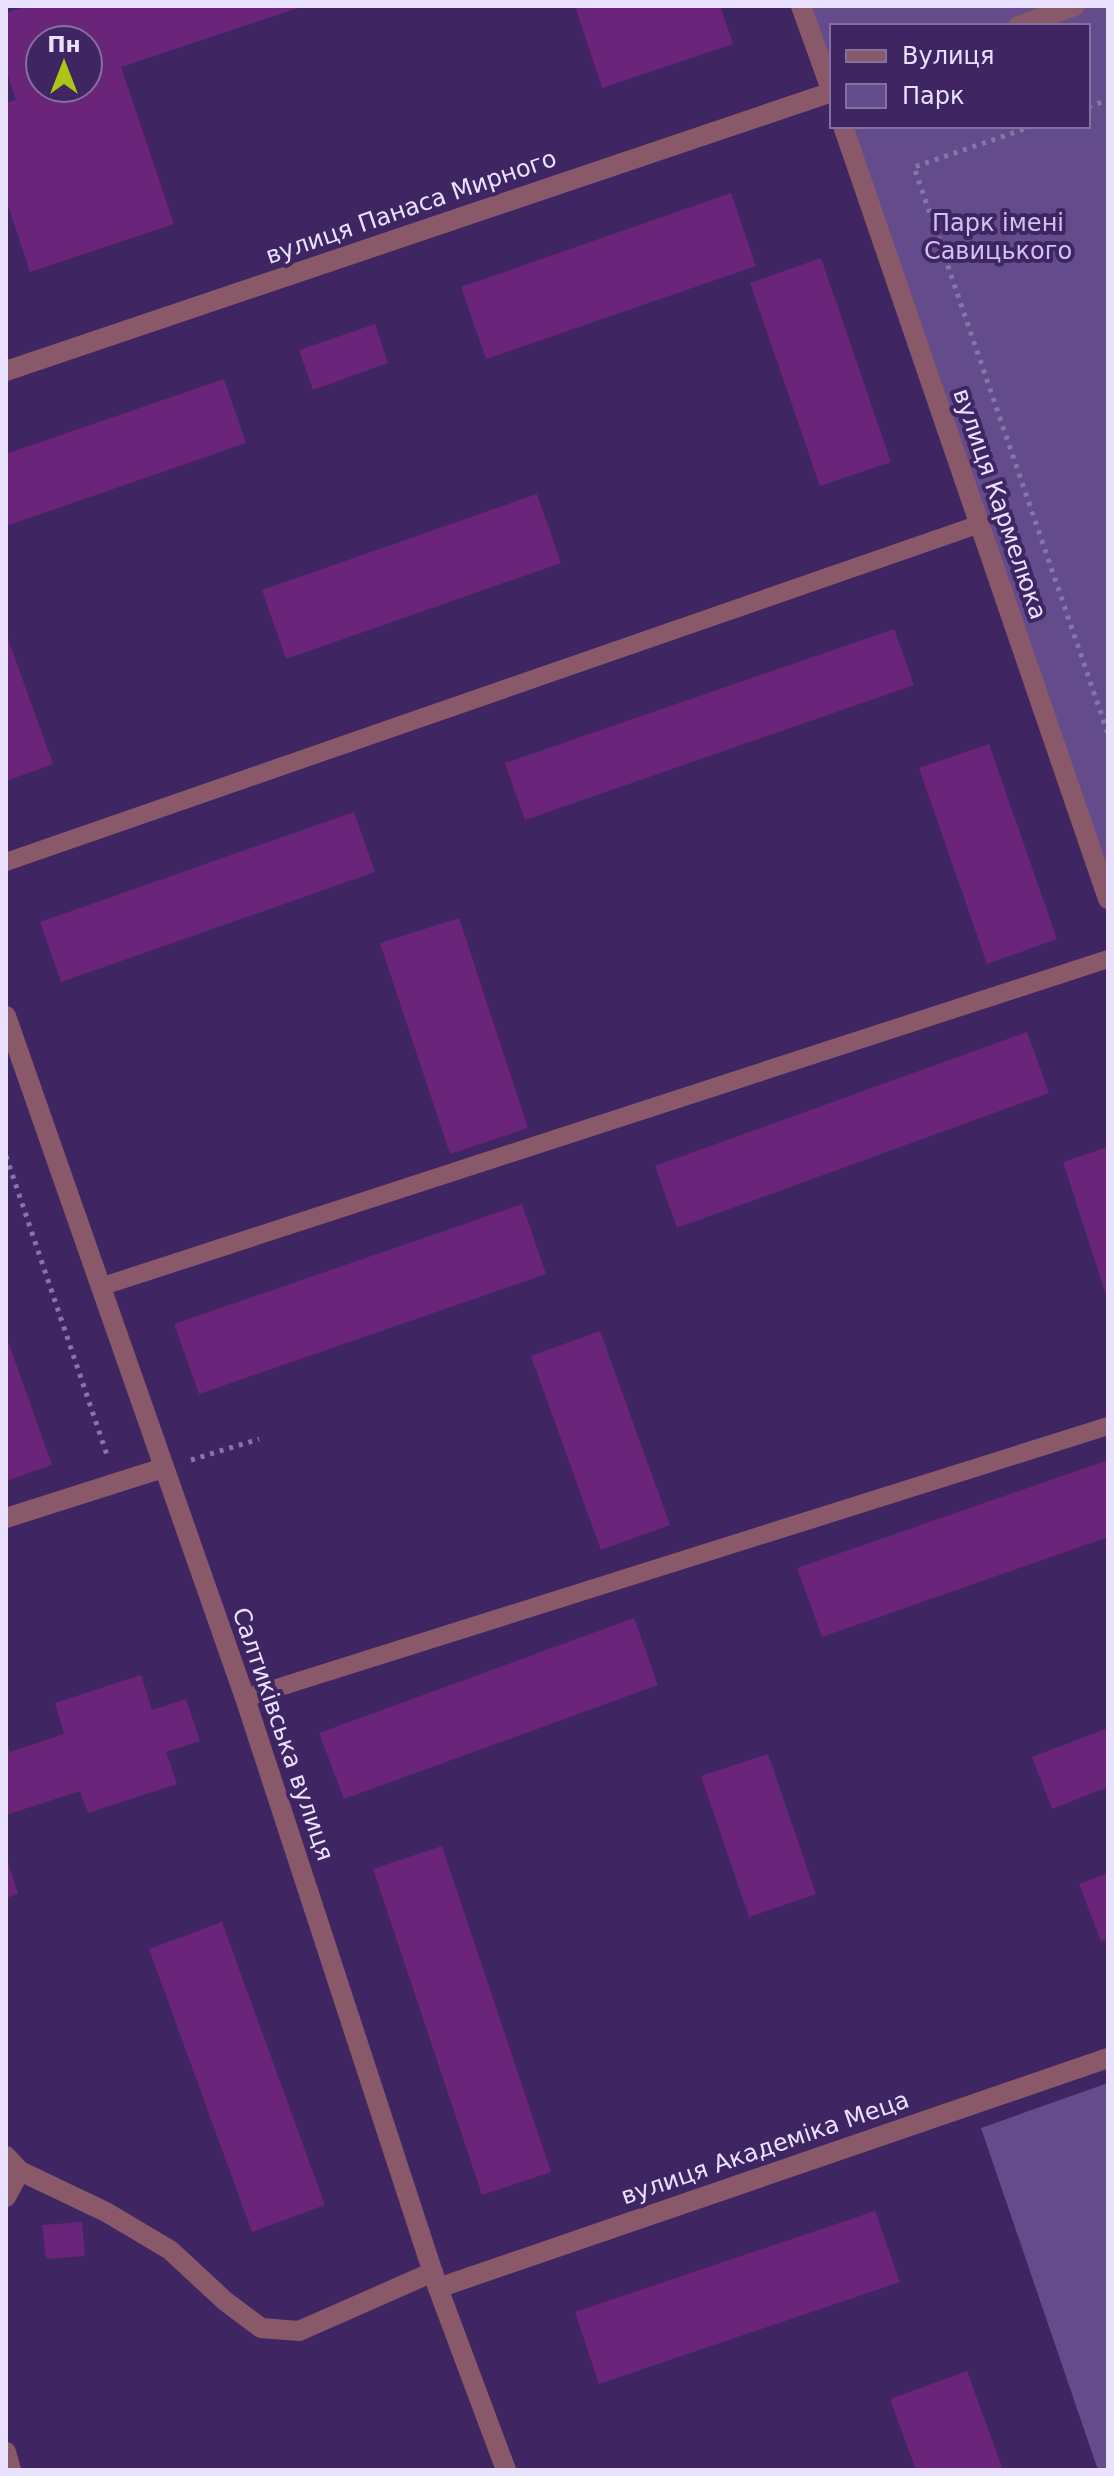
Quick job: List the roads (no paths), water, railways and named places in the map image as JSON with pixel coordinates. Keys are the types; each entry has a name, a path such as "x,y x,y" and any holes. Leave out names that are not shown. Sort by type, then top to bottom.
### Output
{"street":[{"path":"801,6 830,86"},
{"path":"1024,24 1075,6"},
{"name":"вулиця Панаса Мирного","path":"6,371 830,93"},
{"name":"вулиця Кармелюка","path":"844,128 1108,899"},
{"name":"Салтиківська вулиця","path":"6,1016 245,1698 436,2280 506,2470"},
{"path":"6,1518 163,1468"},
{"name":"вулиця Академіка Меца","path":"13,2164 106,2212 170,2250 225,2301 261,2328 299,2331 436,2280 1108,2058"},
{"path":"6,2197 13,2164"},
{"path":"6,2452 11,2470"}],"lane":[{"path":"6,862 980,524"},
{"path":"100,1287 1108,959"},
{"path":"245,1698 1108,1426"}],"park label":[{"name":"Парк імені Савицького","path":"998,237"}]}
